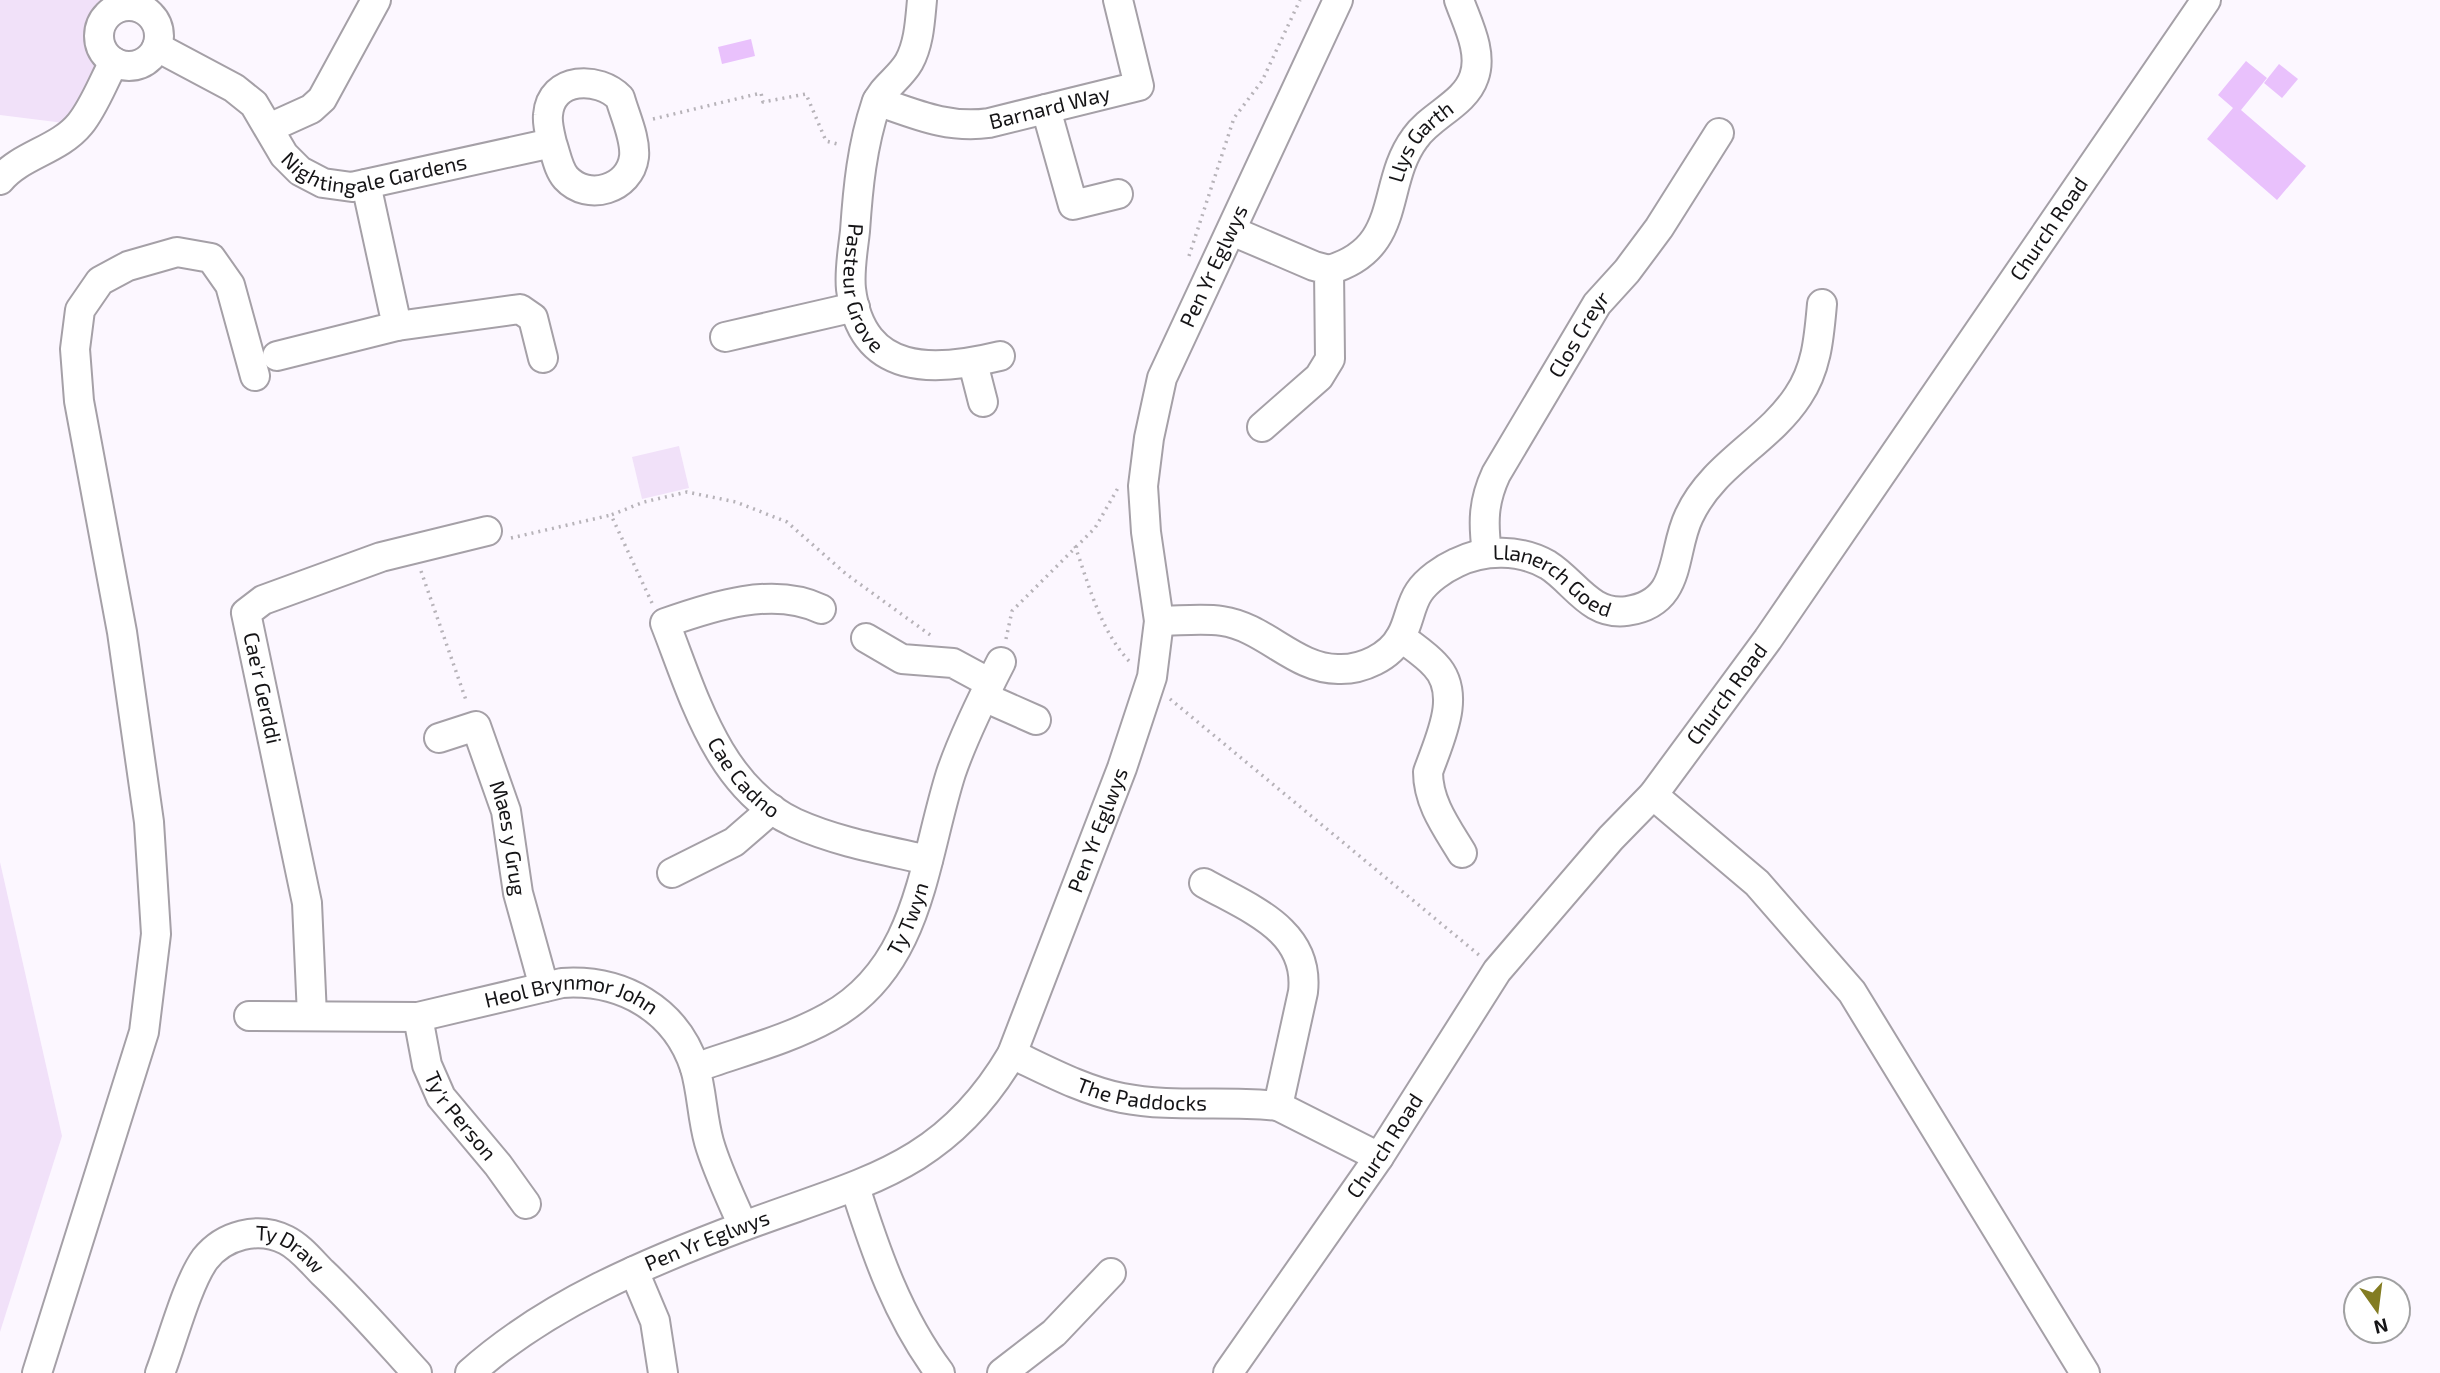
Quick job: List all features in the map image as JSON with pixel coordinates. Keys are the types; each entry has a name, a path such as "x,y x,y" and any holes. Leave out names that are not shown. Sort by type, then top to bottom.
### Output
{"street":[{"path":"269,128 311,108 322,99 376,0"},
{"path":"877,101 908,63 916,42 922,0"},
{"name":"Barnard Way","path":"877,101 939,122 965,125 1139,86 1118,0"},
{"name":"Pen Yr Eglwys","path":"470,1373 498,1348 556,1311 634,1271 743,1226 855,1187 907,1164 951,1132 986,1095 1012,1054 1122,768 1150,683 1159,621 1144,498 1149,438 1162,378 1338,0"},
{"name":"Llys Garth","path":"1329,270 1359,256 1383,229 1404,157 1414,138 1470,85 1476,58 1459,0"},
{"name":"Church Road","path":"1228,1373 1379,1157 1497,971 1611,838 1653,795 1768,639 2206,0"},
{"path":"142,4 156,21 159,30 157,47 142,63 125,66 114,62 101,48 98,38 102,20 122,6 142,4"},
{"name":"Nightingale Gardens","path":"157,47 234,88 254,104 284,155 309,177 337,186 366,184 552,143"},
{"path":"0,180 7,171 50,147 80,125 114,62"},
{"path":"596,82 620,98 633,161 623,179 605,190 584,190 566,179 560,170 552,143 547,117 560,93 576,83 596,82"},
{"name":"Pasteur Grove","path":"877,101 863,152 851,270 855,307 876,343 900,361 930,368 973,363 1000,356"},
{"path":"1046,108 1073,205 1118,194"},
{"name":"Clos Creyr","path":"1487,553 1485,508 1496,474 1597,304 1627,271 1659,228 1719,133"},
{"path":"366,184 397,326"},
{"path":"1232,231 1329,270 1330,359 1319,377 1262,427"},
{"path":"37,1373 144,1032 156,934 149,822 113,572 79,401 75,349 80,310 100,281 128,266 177,252 211,258 230,285 255,376"},
{"name":"Llanerch Goed","path":"1159,621 1223,621 1263,636 1312,664 1339,669 1366,664 1380,658 1401,637 1418,592 1428,582 1454,564 1487,553 1515,554 1548,566 1590,603 1602,608 1627,611 1650,603 1668,586 1688,518 1705,489 1798,397 1817,351 1822,304"},
{"path":"725,337 855,307"},
{"path":"278,356 397,326 520,309 533,318 543,358"},
{"path":"973,363 983,402"},
{"name":"Cae'r Gerddi","path":"312,1016 307,904 246,614 263,600 382,557 487,531"},
{"path":"665,622 696,612 779,598 794,598 821,609"},
{"name":"Cae Cadno","path":"665,622 702,717 724,759 741,781 772,809 793,823 820,833 928,860"},
{"path":"1401,637 1435,665 1446,685 1449,705 1428,772 1428,783 1440,816 1462,853"},
{"path":"866,638 902,659 953,663 992,681 1036,720"},
{"name":"Ty Twyn","path":"695,1068 798,1032 831,1017 858,998 878,978 907,933 951,773 992,681"},
{"path":"439,738 476,726"},
{"name":"Maes y Grug","path":"476,726 506,811 518,893 544,987"},
{"path":"1653,795 1757,883 1852,992 2085,1373"},
{"path":"672,873 727,847 772,809"},
{"path":"1204,883 1278,926 1299,953 1305,979 1278,1106"},
{"name":"Heol Brynmor John","path":"249,1016 418,1017 544,987 589,983 634,995 650,1005 678,1033 695,1068 709,1142 743,1226"},
{"name":"Ty'r Person","path":"418,1017 427,1065 441,1097 498,1165 526,1204"},
{"name":"The Paddocks","path":"1012,1054 1087,1089 1122,1098 1155,1102 1242,1102 1278,1106 1379,1157"},
{"path":"855,1187 874,1248 903,1317 940,1373"},
{"name":"Ty Draw","path":"160,1373 204,1262 223,1242 262,1233 274,1235 297,1247 344,1293 417,1373"},
{"path":"634,1271 655,1321 663,1373"},
{"path":"1002,1373 1054,1333 1111,1273"}],"path":[{"path":"627,125 761,93 763,102 806,94 826,141 863,152"},
{"path":"487,531 489,542 611,515 644,502 687,492 736,502 787,522 846,574 937,639"},
{"path":"611,515 648,598 665,622"},
{"path":"1075,546 1099,613 1120,652 1150,683 1245,758 1497,971"},
{"path":"414,549 476,726"}],"shaded area":[{"path":"0,0 123,0 122,6 102,20 98,39 114,62 80,125 0,115"},
{"path":"679,446 689,488 642,499 632,457"},
{"path":"0,862 62,1136 0,1332"}],"building":[{"path":"751,39 755,56 722,64 718,47"},
{"path":"2246,61 2267,78 2241,110 2306,166 2277,200 2207,139 2233,108 2218,95"},
{"path":"2279,64 2298,79 2282,98 2264,83"}]}
